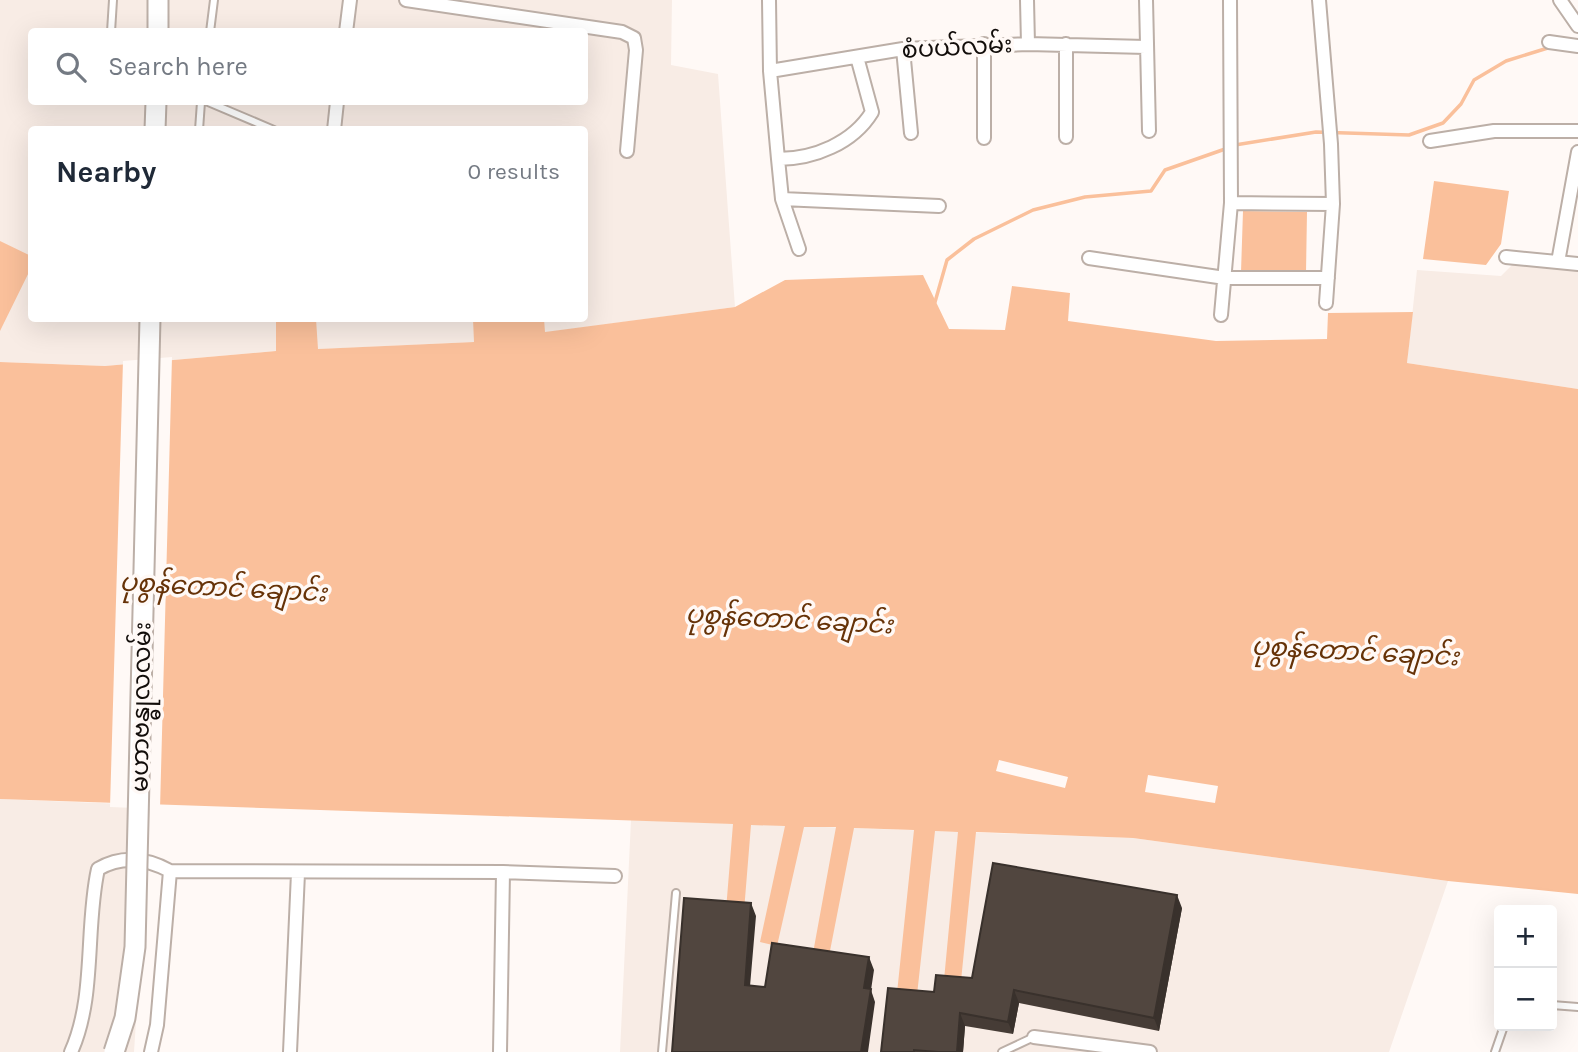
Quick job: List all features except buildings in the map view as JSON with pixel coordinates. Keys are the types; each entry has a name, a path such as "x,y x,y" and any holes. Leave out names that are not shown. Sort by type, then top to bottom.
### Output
{"main road":[{"path":"158,0 158,28"},
{"path":"155,126 156,105"},
{"name":"မဟာဗန္ဓုလလမ်း","path":"114,1052 125,1018 135,947 150,322"}],"street":[{"path":"346,28 350,0"},
{"path":"406,0 474,6 622,32 634,38 636,50 627,151"},
{"path":"769,0 770,71 782,199 799,249"},
{"path":"1027,0 1028,44"},
{"path":"1146,0 1149,131"},
{"path":"1221,315 1231,203 1230,0"},
{"path":"1319,0 1331,144 1333,204 1326,303"},
{"path":"1560,0 1578,26"},
{"path":"1549,41 1578,46"},
{"path":"984,44 984,138"},
{"name":"စံပယ်လမ်း","path":"770,71 903,49 984,44 1146,47"},
{"path":"1066,44 1066,136"},
{"path":"903,49 911,134"},
{"path":"778,159 816,154 863,127 872,112 857,57"},
{"path":"334,126 337,105"},
{"path":"1430,141 1494,131 1578,131"},
{"path":"1558,262 1578,152"},
{"path":"782,199 939,206"},
{"path":"1231,203 1333,204"},
{"path":"1506,257 1578,264"},
{"path":"1089,258 1225,278 1328,278"},
{"path":"71,1052 89,970 93,895 98,869 114,860 155,863 170,871 503,872 614,876"},
{"path":"151,1052 157,1025 170,871"},
{"path":"500,1052 503,872"},
{"path":"290,1052 298,873"},
{"path":"1034,1037 1150,1052"}],"lane":[{"path":"111,28 113,0"},
{"path":"210,28 214,0"},
{"path":"199,126 201,105"},
{"path":"214,105 257,126"},
{"path":"662,1052 676,894"},
{"path":"1557,1005 1578,1007"},
{"path":"1495,1052 1502,1031"},
{"path":"1002,1052 1034,1037"}],"shaded area":[{"path":"0,0 672,0 671,65 718,74 735,307 474,342 276,351 105,366 0,362"},
{"path":"1514,263 1578,269 1578,389 1407,363 1417,270 1501,276"},
{"path":"0,799 150,805 134,1052 0,1052"},
{"path":"631,820 1133,838 1448,881 1389,1052 620,1052"}],"water":[{"path":"1434,181 1509,191 1501,244 1486,265 1423,259"},
{"path":"1243,211 1307,212 1306,273 1241,272"},
{"path":"0,241 28,255 28,274 0,331"},
{"name":"ပုစွန်တောင် ချောင်း","path":"923,275 949,329 1005,330 1012,286 1070,293 1068,321 1216,341 1327,339 1328,313 1413,312 1407,363 1578,389 1578,894 1448,881 1133,838 976,832 961,981 944,980 958,832 935,831 917,995 897,993 914,830 854,828 829,956 813,953 836,827 804,827 777,946 760,942 785,826 751,825 744,911 726,910 733,824 0,799 0,362 105,366 276,351 276,322 316,322 318,349 474,342 473,322 544,322 545,332 735,307 785,280"}],"pier":[{"path":"172,357 160,809 110,807 123,361"},
{"path":"999,760 1068,777 1065,788 996,771"},
{"path":"1148,775 1218,786 1215,803 1145,792"}],"waterway":[{"path":"1235,145 1316,132 1409,135 1443,123 1461,104 1474,80 1506,61 1551,47"},
{"path":"935,302 947,260 974,239 1033,210 1085,197 1151,191 1165,170 1228,148"}]}
